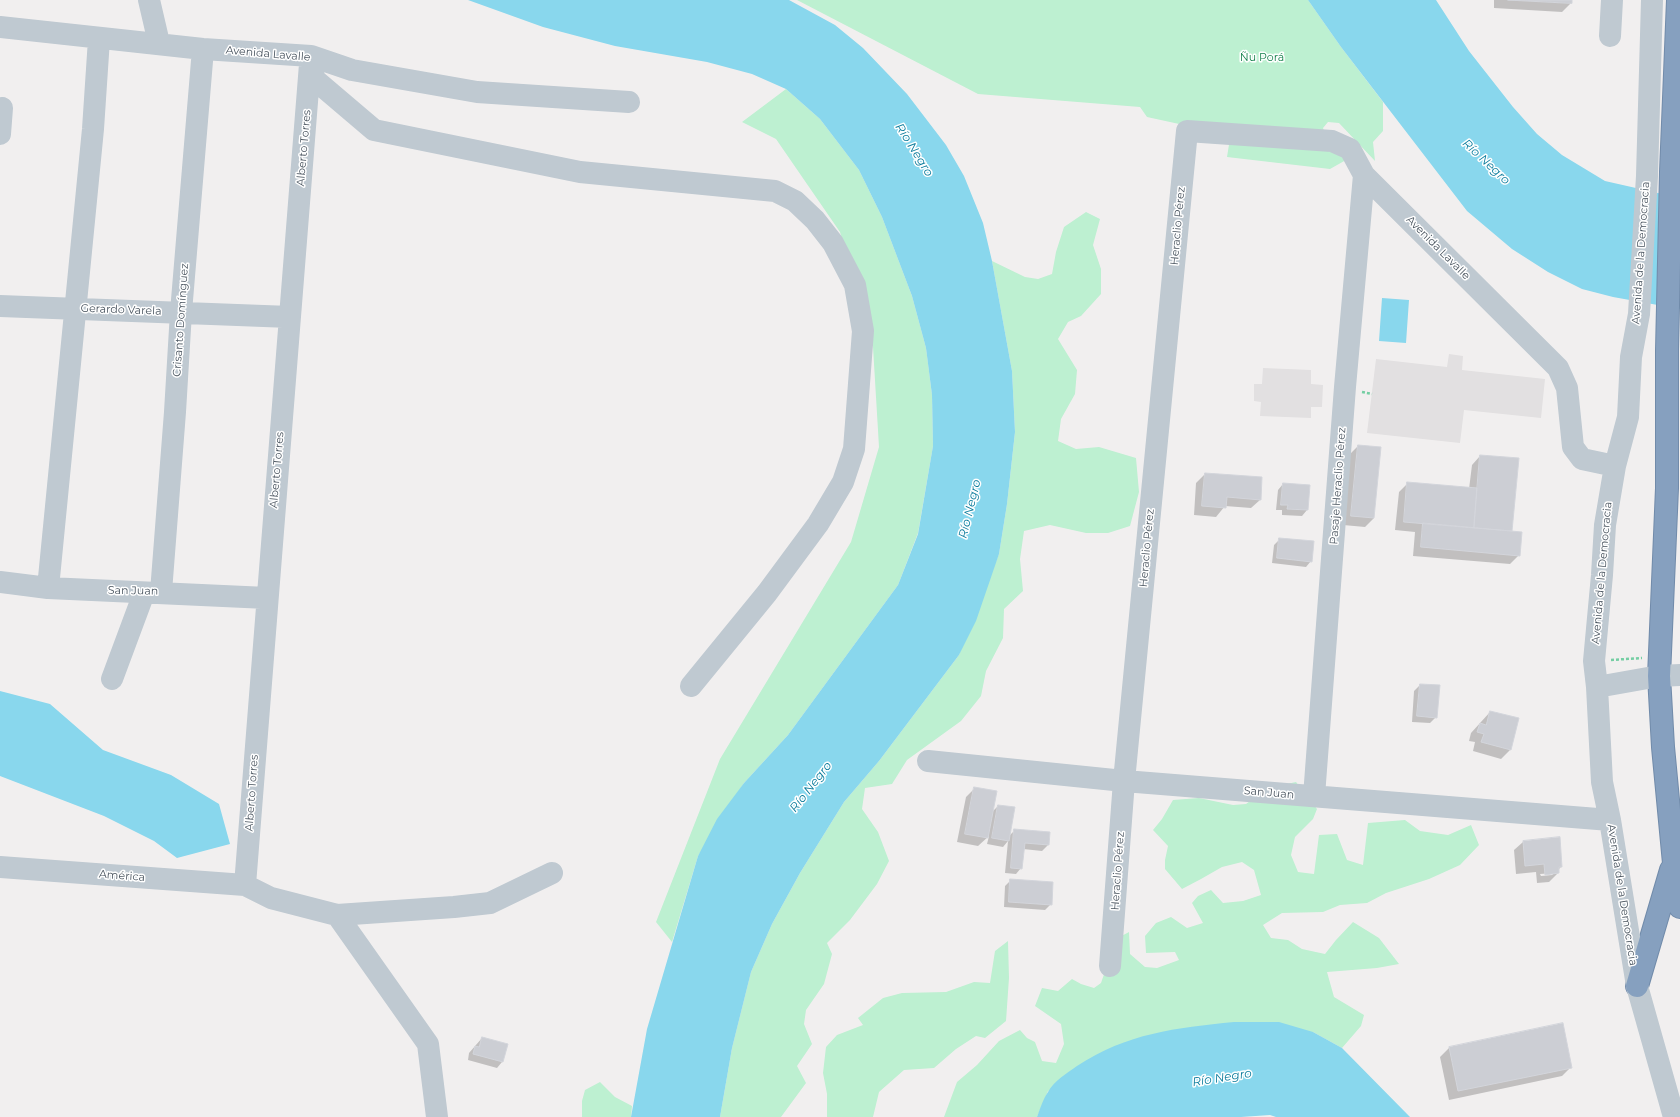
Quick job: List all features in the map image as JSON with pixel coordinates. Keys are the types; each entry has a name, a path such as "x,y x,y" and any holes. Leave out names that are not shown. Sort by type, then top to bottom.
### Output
{"highway":[{"path":"1678,0 1671,172 1667,351 1667,488 1670,676 1663,747 1674,864 1680,907"},
{"path":"1637,986 1674,864"}],"street":[{"path":"149,0 159,43"},
{"path":"159,43 163,0"},
{"path":"1610,36 1612,0"},
{"name":"Avenida de la Democracia","path":"1652,0 1647,176 1639,314 1631,357 1628,416 1615,466 1605,525 1594,661 1597,687 1602,782 1610,820 1637,986 1674,1117"},
{"name":"Avenida Lavalle","path":"0,27 99,39 311,56 352,70 477,92 629,102"},
{"path":"48,588 93,129 99,39"},
{"name":"Crisanto Domínguez","path":"112,679 152,592 176,412 180,312 203,48"},
{"path":"311,56 314,79 374,130 580,172 775,191 795,201 815,220 833,243 855,285 863,331 854,449 843,482 818,524 767,593 691,686"},
{"name":"Alberto Torres","path":"244,884 311,56"},
{"path":"0,134 2,108"},
{"name":"Avenida Lavalle","path":"1187,131 1332,141 1350,149 1364,175 1558,368 1567,388 1573,447 1582,458 1615,466"},
{"name":"Heraclio Pérez","path":"1110,966 1124,781 1187,131"},
{"name":"Pasaje Heraclio Pérez","path":"1314,796 1346,379 1364,175"},
{"name":"Gerardo Varela","path":"0,306 290,317"},
{"name":"San Juan","path":"0,582 48,588 267,598"},
{"path":"1597,687 1670,676"},
{"name":"San Juan","path":"928,761 1124,781 1610,820"},
{"name":"América","path":"0,867 244,884"},
{"path":"244,884 271,898 337,915 454,907 490,902 552,873"},
{"path":"337,915 428,1044 437,1117"}],"path":[{"path":"1609,660 1644,657"}],"shaded area":[{"path":"1449,354 1463,356 1462,370 1545,379 1541,418 1464,410 1460,443 1367,433 1376,359 1447,367"},
{"path":"1263,368 1311,370 1311,384 1323,385 1322,407 1311,407 1311,418 1260,416 1261,402 1254,401 1254,384 1262,384"}],"green space":[{"name":"Ñu Porá","path":"797,0 1308,0 1341,47 1383,102 1383,131 1373,142 1375,161 1339,123 1328,122 1323,128 1331,149 1346,160 1330,169 1227,157 1232,126 1193,127 1147,117 1140,107 978,94"},
{"path":"786,89 820,119 859,170 882,217 912,296 926,348 932,395 933,446 918,533 898,585 788,735 744,783 698,856 672,942 656,922 720,759 851,542 879,447 873,347 840,232 776,139 742,122"},
{"path":"1086,212 1100,219 1093,245 1101,269 1101,294 1081,316 1068,322 1058,339 1077,370 1075,394 1061,419 1058,441 1076,449 1099,447 1136,458 1139,492 1130,526 1108,533 1086,533 1050,525 1024,531 1020,559 1023,591 1004,609 1003,638 986,671 981,696 961,721 907,760 892,784 865,788 862,809 878,832 889,861 877,884 850,920 827,943 832,954 824,984 806,1010 804,1024 812,1044 797,1066 806,1083 781,1117 720,1117 732,1048 751,972 772,924 800,873 844,802 879,761 959,655 999,554 1007,504 1015,432 1012,371 992,261 1025,277 1038,279 1052,274 1056,252 1064,227"},
{"path":"1296,782 1317,809 1313,819 1295,837 1291,855 1298,872 1314,874 1319,835 1337,834 1347,860 1363,865 1368,823 1405,820 1420,831 1448,835 1471,825 1479,845 1460,865 1429,879 1386,893 1367,903 1340,905 1323,912 1282,913 1263,925 1271,938 1288,940 1302,949 1325,954 1353,922 1379,938 1399,964 1377,968 1327,972 1334,997 1364,1015 1361,1026 1342,1048 1313,1032 1048,1091 1037,1117 944,1117 957,1082 977,1065 999,1041 1020,1030 1027,1038 1035,1042 1042,1061 1056,1063 1064,1044 1061,1024 1035,1006 1042,988 1058,991 1072,979 1081,984 1094,988 1101,983 1116,939 1129,932 1130,954 1145,967 1157,968 1179,960 1175,952 1146,953 1145,936 1156,923 1171,917 1187,928 1203,923 1192,903 1198,896 1211,890 1223,903 1243,901 1261,895 1254,870 1242,862 1222,867 1182,889 1165,869 1168,846 1153,830 1162,819 1173,800 1199,798 1233,805 1246,804 1268,788"},
{"path":"1008,941 1009,978 1006,1021 985,1038 976,1036 956,1049 934,1068 904,1070 879,1092 873,1117 827,1117 827,1094 823,1073 826,1047 837,1035 863,1025 858,1018 883,998 902,993 946,992 974,982 990,983 995,951"},
{"path":"600,1082 615,1097 632,1106 631,1117 582,1117 582,1101 585,1090"}],"water":[{"name":"Río Negro","path":"468,0 789,0 835,25 863,48 907,94 946,145 964,176 983,223 992,261 1012,371 1015,432 1007,504 999,554 976,621 959,655 879,761 844,802 800,873 772,924 751,972 732,1048 720,1117 631,1117 647,1029 698,856 717,819 744,783 788,735 898,585 918,534 933,446 932,395 926,348 912,296 882,217 859,170 820,119 786,89 752,74 707,62 615,46 543,27"},
{"name":"Río Negro","path":"1308,0 1436,0 1469,51 1513,107 1537,134 1562,155 1605,181 1680,198 1680,309 1613,297 1582,289 1548,272 1512,249 1467,211 1341,47"},
{"path":"1382,298 1409,300 1406,343 1379,341"},
{"path":"0,691 50,704 103,750 171,775 219,804 230,844 177,858 154,841 104,816 0,776"},
{"name":"Río Negro","path":"1234,1022 1279,1022 1313,1032 1342,1048 1410,1117 1276,1117 1270,1115 1241,1117 1037,1117 1045,1098 1054,1084 1069,1071 1114,1046 1133,1039 1172,1030"}],"building":[{"path":"1508,0 1572,0 1572,3"},
{"path":"1358,445 1381,447 1374,518 1351,516"},
{"path":"1480,455 1519,458 1512,531 1474,528"},
{"path":"1205,473 1262,477 1261,500 1227,497 1226,508 1202,506"},
{"path":"1407,482 1477,488 1474,528 1404,522"},
{"path":"1283,483 1310,485 1308,510 1287,509 1288,505 1281,505"},
{"path":"1423,523 1522,532 1520,556 1421,547"},
{"path":"1279,538 1314,541 1312,562 1277,558"},
{"path":"1420,684 1440,685 1437,718 1417,716"},
{"path":"1490,711 1519,718 1511,750 1481,742 1484,734 1477,732 1480,723 1486,725"},
{"path":"974,787 997,791 988,838 965,834"},
{"path":"998,805 1015,807 1009,841 992,838"},
{"path":"1014,829 1050,832 1049,845 1025,843 1022,869 1011,868"},
{"path":"1560,837 1562,867 1559,867 1559,873 1545,875 1544,864 1525,866 1523,841"},
{"path":"1010,879 1053,882 1052,905 1009,902"},
{"path":"1563,1023 1572,1068 1458,1091 1449,1047"},
{"path":"482,1037 508,1044 503,1062 473,1054 475,1046 479,1047"}]}
